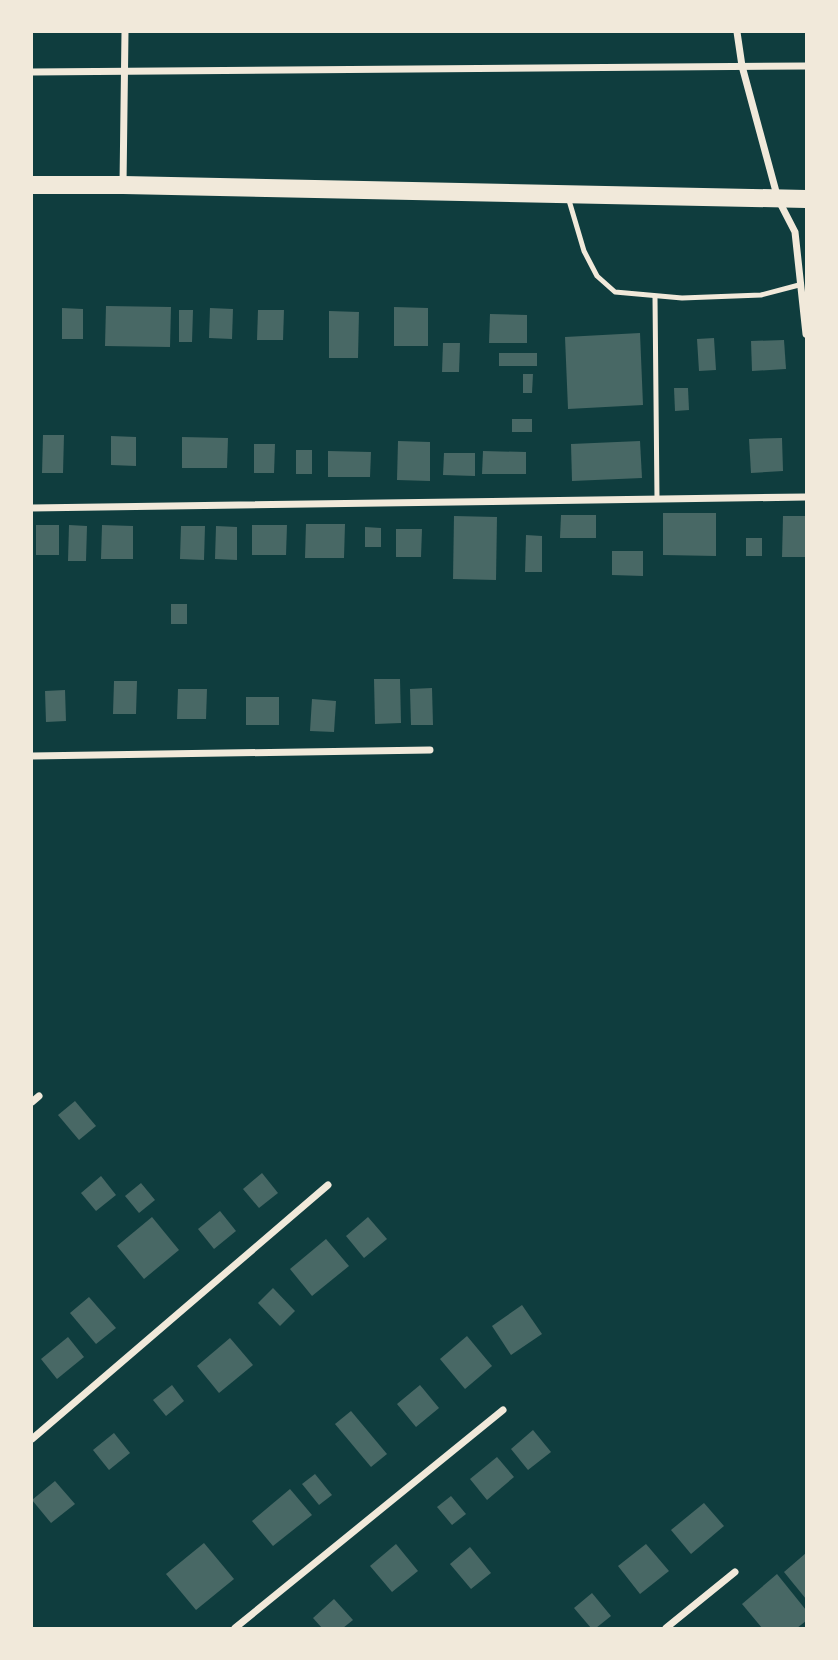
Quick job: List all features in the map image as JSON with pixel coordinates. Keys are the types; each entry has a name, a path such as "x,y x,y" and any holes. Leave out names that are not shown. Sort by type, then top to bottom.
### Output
{"main road":[{"path":"32,185 807,199"}],"street":[{"path":"123,185 125,32"},
{"path":"737,32 742,66 778,198 795,232 799,285 807,334"},
{"path":"32,72 807,66"},
{"path":"32,508 807,496"},
{"path":"32,756 430,750"},
{"path":"32,1102 39,1096"},
{"path":"32,1439 328,1185"},
{"path":"235,1629 503,1410"},
{"path":"666,1629 735,1572"}],"lane":[{"path":"567,194 584,251 597,276 615,292 655,297 761,295 799,285"},
{"path":"655,297 657,499"}],"building":[{"path":"106,306 171,307 170,347 105,346"},
{"path":"394,307 428,308 428,346 394,346"},
{"path":"62,308 83,309 83,339 62,339"},
{"path":"210,308 233,309 232,339 209,338"},
{"path":"179,310 193,310 192,342 179,342"},
{"path":"258,310 284,310 283,340 257,340"},
{"path":"329,311 359,312 358,358 329,358"},
{"path":"490,314 527,315 527,343 489,343"},
{"path":"640,333 643,405 568,409 565,337"},
{"path":"714,338 716,370 699,371 697,339"},
{"path":"784,340 786,369 752,371 751,341"},
{"path":"443,343 460,343 459,372 442,372"},
{"path":"499,353 537,353 537,366 499,366"},
{"path":"523,374 533,374 532,393 523,393"},
{"path":"674,388 688,388 689,410 675,411"},
{"path":"512,419 532,419 532,432 512,432"},
{"path":"43,435 64,435 63,473 42,473"},
{"path":"111,436 136,437 136,466 111,465"},
{"path":"182,437 228,438 227,468 182,468"},
{"path":"782,438 783,471 751,473 749,439"},
{"path":"398,441 430,442 430,481 397,480"},
{"path":"640,441 642,478 572,481 571,444"},
{"path":"254,444 275,444 274,473 254,473"},
{"path":"296,450 312,450 312,474 296,474"},
{"path":"328,451 371,452 370,477 328,477"},
{"path":"483,451 526,452 526,474 482,474"},
{"path":"444,453 475,453 475,476 443,475"},
{"path":"663,513 716,513 716,556 663,555"},
{"path":"561,515 596,515 596,538 560,538"},
{"path":"454,516 497,517 496,580 453,579"},
{"path":"783,516 806,516 806,557 782,557"},
{"path":"306,524 345,524 344,558 305,558"},
{"path":"36,525 59,525 59,555 36,555"},
{"path":"69,525 87,526 86,561 68,561"},
{"path":"102,525 133,526 133,559 101,559"},
{"path":"252,525 287,525 286,555 252,555"},
{"path":"181,526 205,526 204,560 180,559"},
{"path":"216,526 237,527 237,560 215,559"},
{"path":"365,527 381,528 381,547 365,547"},
{"path":"396,529 422,529 421,557 396,557"},
{"path":"526,535 542,536 542,572 525,572"},
{"path":"746,538 762,538 762,556 746,556"},
{"path":"612,551 643,551 643,576 612,575"},
{"path":"171,604 187,604 187,624 171,624"},
{"path":"374,679 400,679 401,723 375,724"},
{"path":"114,681 137,681 136,714 113,714"},
{"path":"432,688 433,725 411,725 410,689"},
{"path":"178,689 207,689 206,719 177,719"},
{"path":"65,690 66,721 46,722 45,691"},
{"path":"246,697 279,697 279,725 246,725"},
{"path":"312,699 336,701 334,732 310,731"},
{"path":"75,1101 96,1126 79,1140 58,1115"},
{"path":"262,1173 278,1193 259,1208 243,1189"},
{"path":"101,1176 116,1195 96,1211 81,1193"},
{"path":"141,1183 155,1200 139,1213 125,1196"},
{"path":"220,1211 236,1231 214,1249 198,1229"},
{"path":"152,1217 179,1250 144,1279 117,1246"},
{"path":"368,1217 387,1239 364,1258 346,1236"},
{"path":"326,1239 349,1266 312,1296 290,1269"},
{"path":"273,1288 295,1311 280,1326 258,1303"},
{"path":"89,1297 116,1328 96,1344 70,1313"},
{"path":"522,1305 542,1334 511,1355 492,1326"},
{"path":"467,1336 492,1366 465,1389 440,1359"},
{"path":"68,1337 84,1357 57,1379 41,1359"},
{"path":"230,1338 253,1365 219,1393 197,1366"},
{"path":"172,1385 184,1401 166,1416 153,1400"},
{"path":"420,1385 439,1408 416,1427 397,1404"},
{"path":"351,1411 387,1454 371,1467 335,1424"},
{"path":"533,1430 551,1452 528,1470 511,1449"},
{"path":"114,1433 130,1453 109,1470 93,1450"},
{"path":"497,1457 514,1477 487,1500 470,1479"},
{"path":"315,1474 332,1495 319,1505 302,1484"},
{"path":"55,1481 75,1504 51,1523 32,1500"},
{"path":"290,1489 312,1515 273,1546 252,1521"},
{"path":"451,1496 466,1514 452,1525 437,1507"},
{"path":"704,1503 724,1526 691,1554 671,1530"},
{"path":"204,1543 234,1579 196,1610 166,1574"},
{"path":"396,1544 418,1571 392,1592 370,1566"},
{"path":"646,1544 669,1571 640,1594 618,1566"},
{"path":"470,1547 491,1573 471,1589 450,1564"},
{"path":"806,1553 806,1599 784,1572"},
{"path":"777,1574 806,1610 806,1621 797,1628 762,1628 742,1604"},
{"path":"592,1593 611,1616 596,1628 591,1628 574,1608"},
{"path":"334,1599 353,1620 343,1628 322,1628 313,1618"}]}
